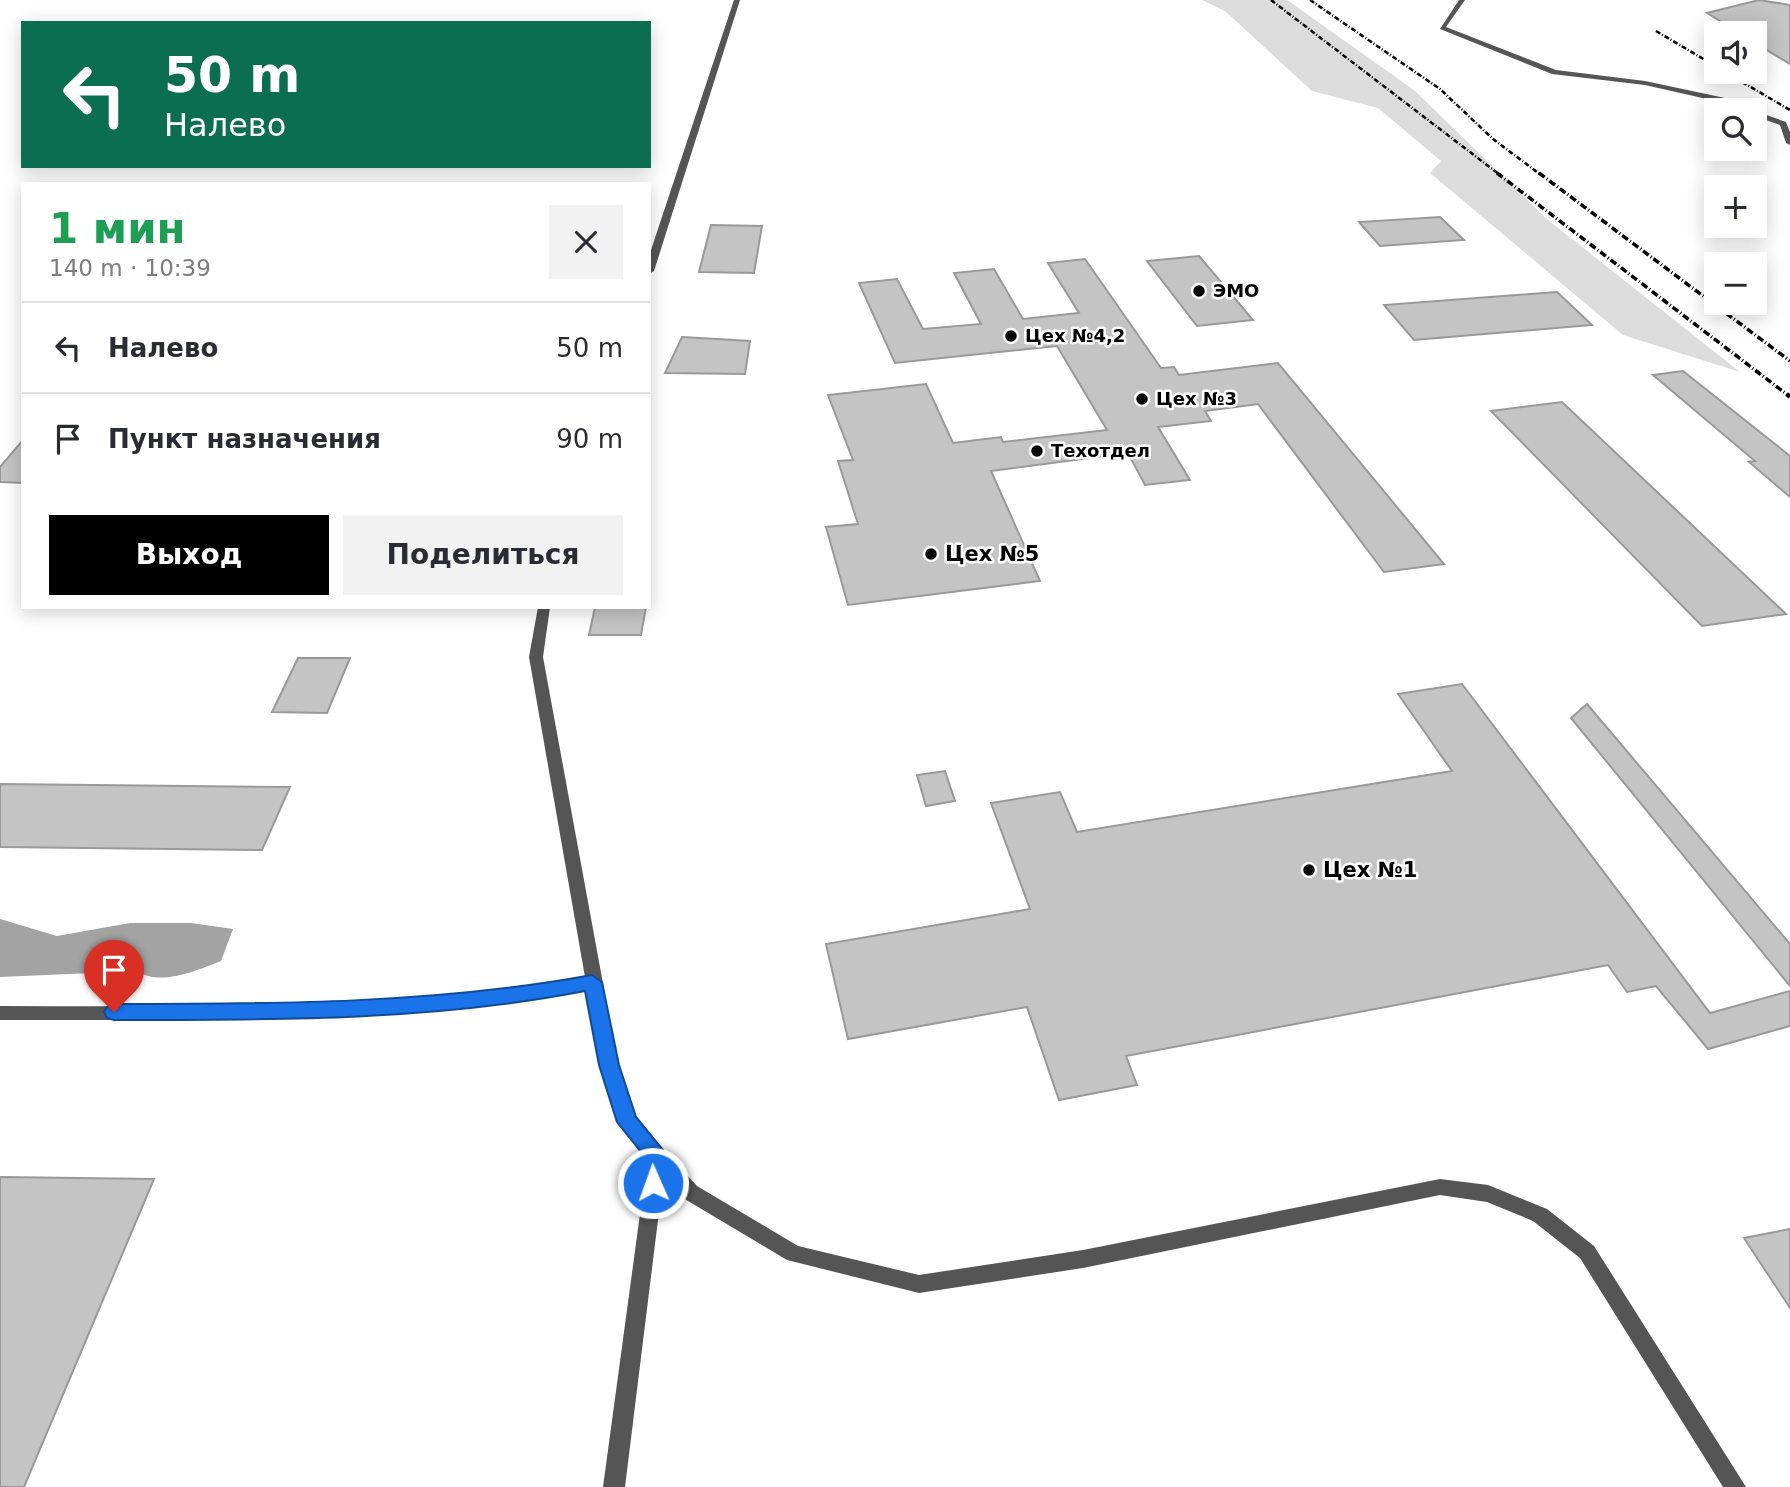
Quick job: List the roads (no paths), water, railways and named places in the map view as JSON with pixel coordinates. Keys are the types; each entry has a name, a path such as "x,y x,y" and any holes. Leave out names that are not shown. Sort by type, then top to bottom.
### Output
{"street":[{"path":"651,265 737,0"},
{"path":"1462,0 1442,27 1555,72 1645,83 1713,98"},
{"path":"1767,118 1783,124 1790,143"},
{"path":"544,609 537,657 538,669 609,1065 627,1122 690,1192 794,1254 919,1284 1083,1259 1440,1187 1489,1194 1540,1215 1587,1252 1735,1487"},
{"path":"0,1013 278,1012 409,1006 525,995 592,982"},
{"path":"614,1487 657,1155"}],"railway":[{"path":"1271,0 1500,175"},
{"path":"1310,0 1440,89 1493,139 1541,175"},
{"path":"1656,31 1704,59"},
{"path":"1746,84 1790,110"},
{"path":"1497,173 1789,396"},
{"path":"1539,173 1790,361"}],"place":[{"name":"ЭМО","path":"1199,291"},
{"name":"Цех №4,2","path":"1011,336"},
{"name":"Цех №3","path":"1142,399"},
{"name":"Техотдел","path":"1037,451"},
{"name":"Цех №5","path":"931,554"},
{"name":"Цех №1","path":"1309,870"}]}
